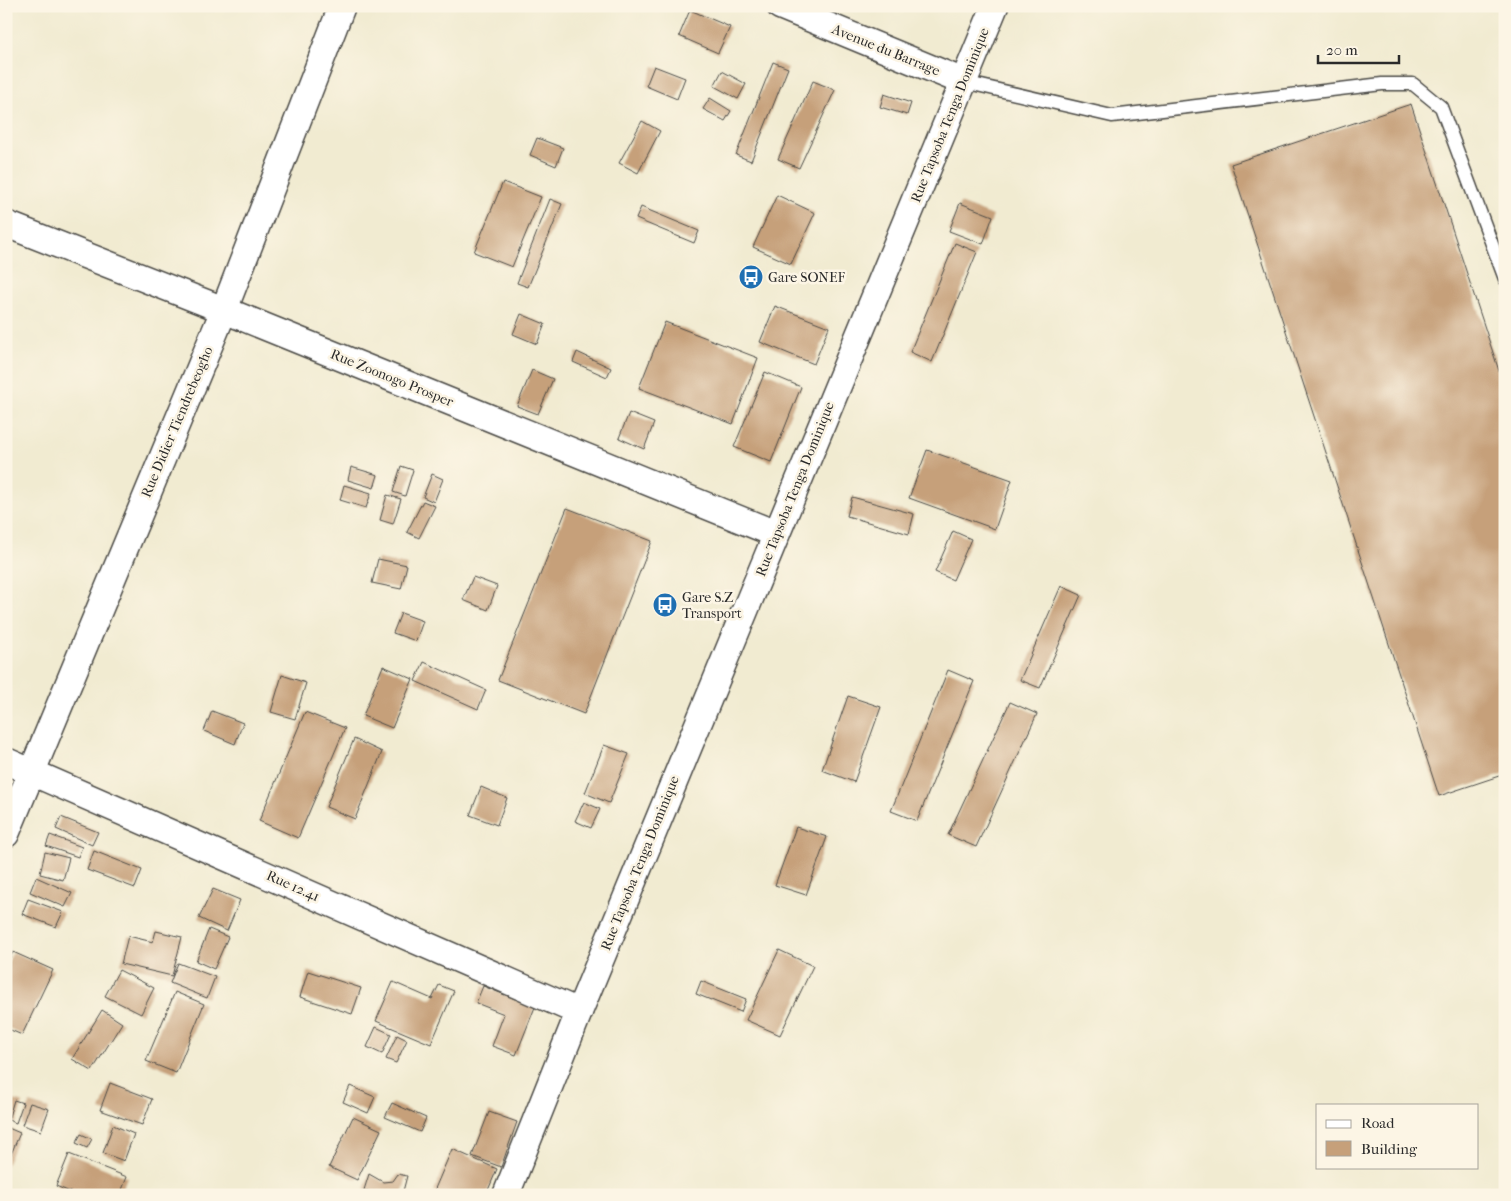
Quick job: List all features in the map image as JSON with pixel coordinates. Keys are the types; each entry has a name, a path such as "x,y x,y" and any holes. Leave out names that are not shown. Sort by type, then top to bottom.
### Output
{"street":[{"name":"Rue Didier Tiendrebeogho","path":"6,834 224,310 342,6"},
{"name":"Avenue du Barrage","path":"780,6 964,82"},
{"name":"Rue Tapsoba Tenga Dominique","path":"506,1195 579,1012 994,6"},
{"name":"Rue Zoonogo Prosper","path":"6,224 224,310 776,534"},
{"name":"Rue 12.41","path":"6,761 579,1012"}],"lane":[{"path":"964,82 1112,116 1382,84 1413,84 1441,107 1505,279"}],"building":[{"path":"690,10 730,27 718,53 679,36"},
{"path":"773,62 788,68 751,161 736,155"},
{"path":"654,66 685,78 677,99 646,86"},
{"path":"722,71 746,84 738,99 714,86"},
{"path":"813,81 835,90 799,168 778,159"},
{"path":"884,94 911,103 907,115 880,107"},
{"path":"710,98 731,111 725,121 703,109"},
{"path":"1411,104 1505,389 1505,774 1439,796 1231,164"},
{"path":"642,121 660,131 638,173 619,163"},
{"path":"537,138 563,148 556,166 530,155"},
{"path":"503,182 541,197 512,267 474,252"},
{"path":"777,195 815,213 791,264 753,247"},
{"path":"550,199 562,204 528,287 517,283"},
{"path":"960,203 993,216 983,244 949,231"},
{"path":"641,207 699,231 694,243 636,219"},
{"path":"955,243 977,252 932,362 910,352"},
{"path":"775,306 829,327 814,364 760,342"},
{"path":"521,314 545,324 537,344 513,334"},
{"path":"665,322 758,358 733,424 639,388"},
{"path":"577,352 611,368 607,377 573,362"},
{"path":"532,370 553,379 538,414 517,406"},
{"path":"765,372 801,387 771,462 734,447"},
{"path":"629,413 654,423 644,449 619,438"},
{"path":"927,450 1012,480 995,529 909,498"},
{"path":"401,466 413,470 405,496 393,492"},
{"path":"351,467 378,475 374,488 348,480"},
{"path":"432,474 443,479 434,502 423,497"},
{"path":"344,485 371,493 366,508 340,500"},
{"path":"387,495 401,499 393,524 380,520"},
{"path":"852,497 914,514 909,534 847,516"},
{"path":"423,501 435,506 419,538 407,532"},
{"path":"567,508 652,541 584,714 498,680"},
{"path":"953,531 971,539 953,580 935,572"},
{"path":"378,559 407,565 401,589 372,583"},
{"path":"473,577 497,586 488,610 463,600"},
{"path":"1061,586 1081,595 1040,688 1020,680"},
{"path":"401,613 423,621 416,641 393,633"},
{"path":"424,662 486,690 478,709 415,681"},
{"path":"383,666 413,679 392,728 363,716"},
{"path":"948,670 974,681 917,821 891,811"},
{"path":"282,675 306,683 295,719 271,712"},
{"path":"848,696 881,707 854,782 822,770"},
{"path":"1010,702 1037,714 976,847 948,835"},
{"path":"212,711 243,723 235,744 204,731"},
{"path":"305,712 345,728 298,838 259,821"},
{"path":"354,739 382,752 355,819 326,807"},
{"path":"604,745 629,754 609,803 585,793"},
{"path":"481,787 507,798 497,825 470,815"},
{"path":"584,802 600,809 591,828 575,821"},
{"path":"61,817 98,832 92,845 56,829"},
{"path":"796,827 827,837 806,895 775,885"},
{"path":"50,835 82,847 78,857 46,846"},
{"path":"94,851 142,870 135,888 87,870"},
{"path":"45,852 69,858 63,880 40,874"},
{"path":"36,877 72,893 65,907 30,892"},
{"path":"213,889 240,900 227,931 199,918"},
{"path":"28,899 63,912 56,927 22,914"},
{"path":"209,929 228,937 214,969 196,961"},
{"path":"156,931 182,937 172,976 121,964 128,936 153,942"},
{"path":"779,950 813,966 780,1035 746,1020"},
{"path":"13,952 53,970 22,1035 6,1028 6,965"},
{"path":"178,963 215,977 207,998 170,983"},
{"path":"119,970 154,988 141,1014 105,996"},
{"path":"308,971 361,988 352,1014 300,997"},
{"path":"701,981 746,999 741,1012 696,994"},
{"path":"393,982 432,999 439,985 454,991 431,1044 376,1021"},
{"path":"483,986 535,1007 516,1055 492,1046 504,1014 476,1003"},
{"path":"175,992 204,1004 176,1073 146,1061"},
{"path":"102,1010 122,1023 92,1071 72,1059"},
{"path":"376,1027 391,1034 382,1054 367,1047"},
{"path":"397,1035 407,1040 396,1063 386,1059"},
{"path":"110,1083 152,1099 142,1125 100,1110"},
{"path":"350,1086 375,1097 368,1113 343,1102"},
{"path":"14,1100 23,1103 16,1123 8,1120"},
{"path":"30,1103 49,1109 41,1131 22,1125"},
{"path":"392,1103 426,1118 420,1132 385,1117"},
{"path":"489,1112 517,1122 501,1167 472,1156"},
{"path":"353,1117 381,1130 357,1180 329,1167"},
{"path":"113,1125 134,1134 124,1161 103,1153"},
{"path":"6,1127 20,1133 6,1166"},
{"path":"81,1134 92,1139 87,1148 76,1143"},
{"path":"452,1149 497,1169 486,1195 444,1195 434,1191"},
{"path":"69,1154 127,1177 120,1195 77,1195 56,1186"},
{"path":"369,1174 383,1182 393,1181 398,1174 407,1176 402,1195 381,1195 364,1190"}],"place":[{"name":"Gare SONEF","path":"751,277"},
{"name":"Gare S.Z Transport","path":"665,605"}]}
